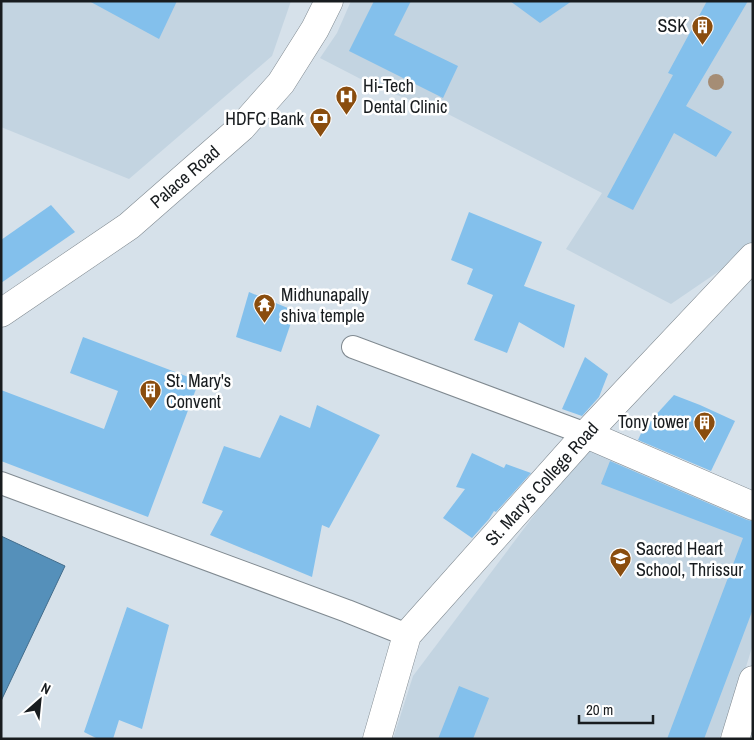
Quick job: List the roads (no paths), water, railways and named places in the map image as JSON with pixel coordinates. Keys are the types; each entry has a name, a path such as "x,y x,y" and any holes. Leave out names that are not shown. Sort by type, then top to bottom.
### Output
{"street":[{"name":"Palace Road","path":"1,313 129,226 242,127 281,83 315,30 328,1"},
{"name":"St. Mary's College Road","path":"377,739 407,635 586,434 753,257"},
{"path":"353,347 586,434 753,506"},
{"path":"1,483 407,635"},
{"path":"735,739 753,680"}],"water":[{"path":"1,536 65,566 1,701"}],"place":[{"name":"SSK","path":"703,45"},
{"name":"Hi-Tech Dental Clinic","path":"347,115"},
{"name":"HDFC Bank","path":"320,138"},
{"name":"Midhunapally shiva temple","path":"265,324"},
{"name":"St. Mary's Convent","path":"150,410"},
{"name":"Tony tower","path":"705,441"},
{"name":"Sacred Heart School, Thrissur","path":"620,578"}]}
